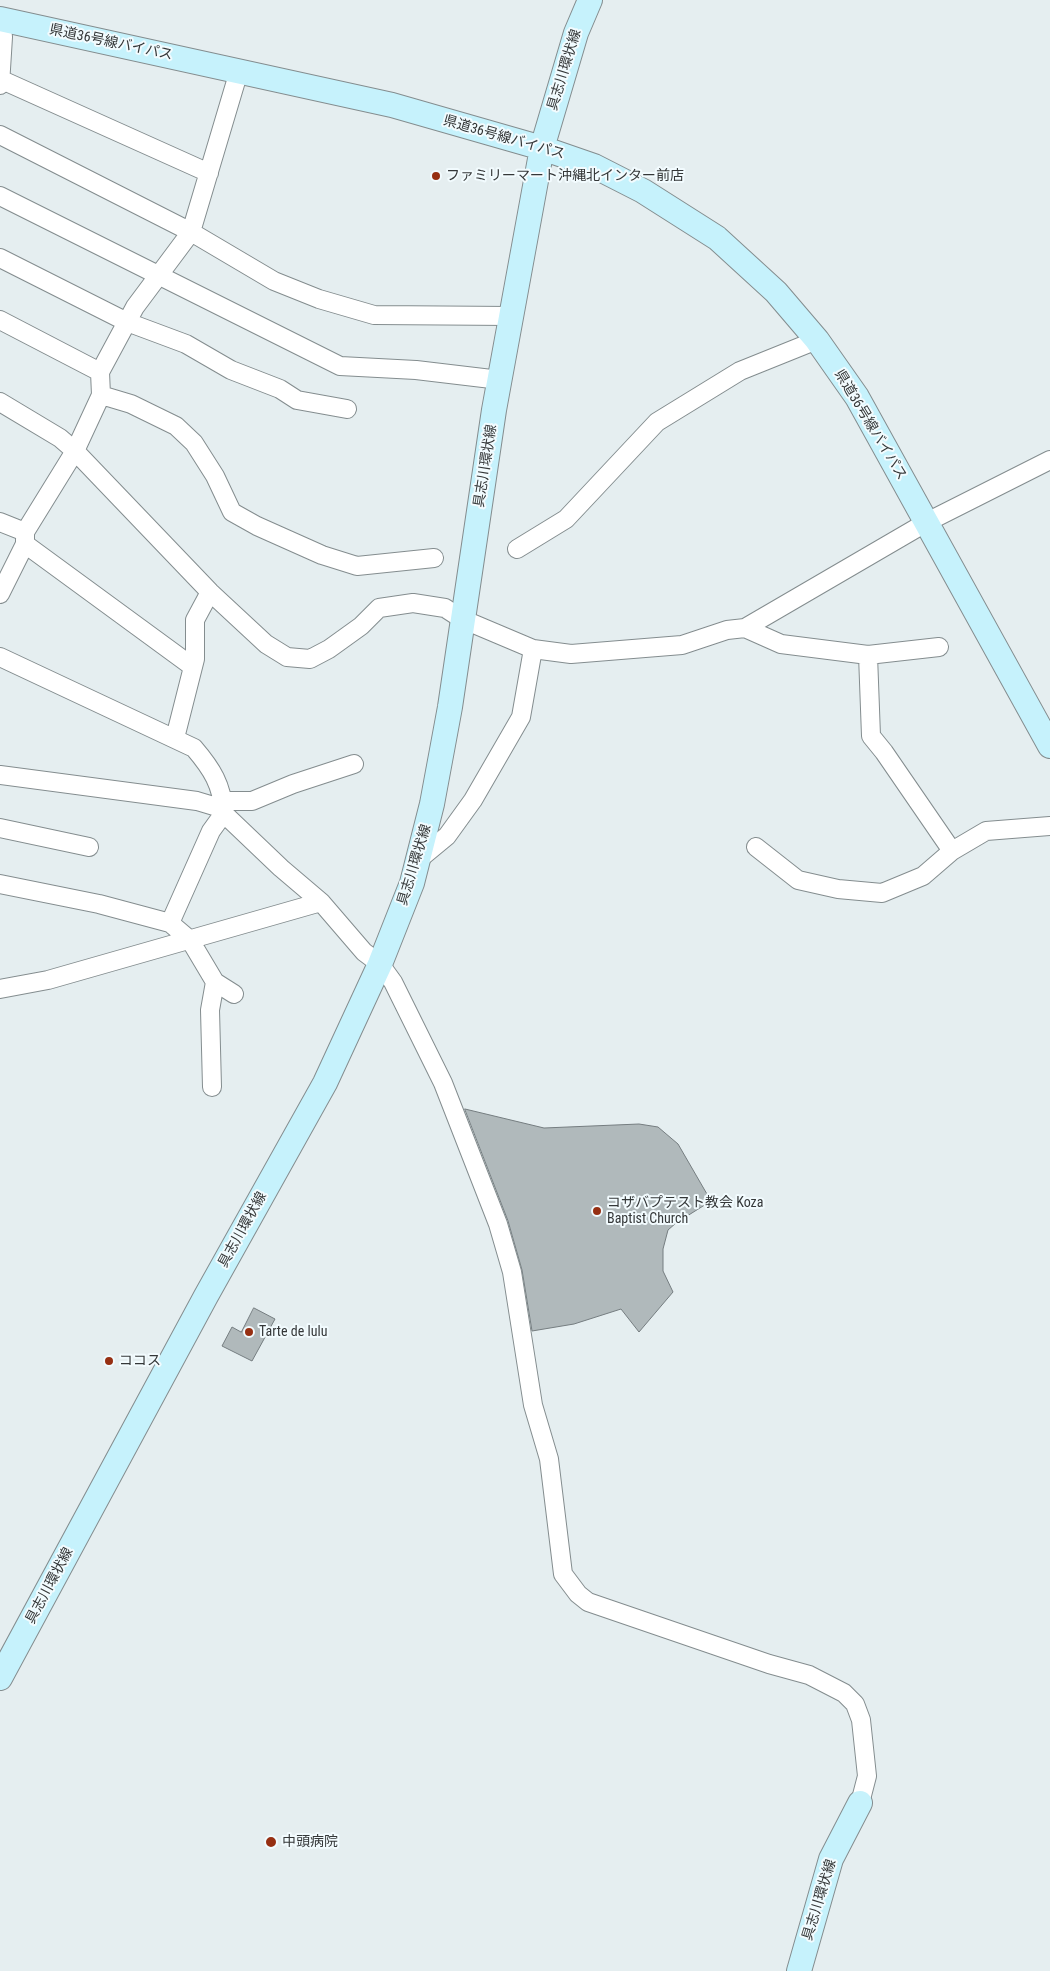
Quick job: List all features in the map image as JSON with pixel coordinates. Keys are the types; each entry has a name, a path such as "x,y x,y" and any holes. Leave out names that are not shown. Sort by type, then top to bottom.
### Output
{"main road":[{"name":"具志川環状線","path":"0,1678 206,1296 324,1083 380,964 412,883 432,804 450,707 500,380 542,148 573,40 590,0"},
{"name":"県道36号線バイパス","path":"0,19 392,106 542,148 594,166 643,191 718,238 776,292 817,340 857,397 1050,746"},
{"name":"具志川環状線","path":"799,1971 831,1859 860,1803"}],"street":[{"path":"0,19 3,37 1,82 209,173"},
{"path":"0,594 25,538 75,451 101,395 100,372 135,307 191,232 239,71"},
{"path":"0,135 191,232 274,281 320,299 374,314 511,316"},
{"path":"0,196 340,366 416,370 500,380"},
{"path":"0,258 127,322 186,344 231,370 280,389 297,400 347,409"},
{"path":"0,320 100,372"},
{"path":"517,549 566,519 657,422 740,371 817,340"},
{"path":"101,395 131,404 176,426 194,443 215,476 232,512 257,526 322,555 358,566 434,558"},
{"path":"0,402 60,438 75,451 210,592 266,644 287,657 310,659 329,649 361,626 379,608 413,603 445,608 462,619 533,649 571,654 682,644 727,630 745,628 927,522 1050,460"},
{"path":"0,522 25,538 193,667"},
{"path":"175,738 195,659 195,620 210,592"},
{"path":"745,628 781,644 868,655 938,647"},
{"path":"418,860 447,836 473,800 520,717 533,649"},
{"path":"868,655 871,736 952,851"},
{"path":"0,657 194,748 211,768 224,807 281,868 321,902 364,952 380,964 392,982 443,1083 498,1224 512,1272 533,1405 549,1459 563,1574 578,1594 588,1602 769,1664 809,1675 844,1693 855,1704 861,1720 867,1776 860,1803"},
{"path":"0,775 197,801 217,807 224,807 252,801 293,784 354,764"},
{"path":"170,923 211,831 224,807"},
{"path":"756,847 798,880 838,890 882,893 923,876 952,851 986,831 1050,826"},
{"path":"0,828 89,847"},
{"path":"0,884 99,904 170,923 190,940 215,982 234,994"},
{"path":"0,989 48,980 321,902"},
{"path":"212,1087 210,1010 215,982"}],"building":[{"name":"コザバプテスト教会 Koza Baptist Church","path":"465,1109 544,1128 639,1124 658,1127 678,1144 711,1201 668,1230 663,1249 663,1271 673,1292 639,1332 621,1309 574,1324 532,1331 522,1270 508,1221"},
{"path":"254,1308 275,1319 252,1361 222,1346 232,1327 241,1332"}],"place":[{"name":"ファミリーマート沖縄北インター前店","path":"436,176"},
{"name":"コザバプテスト教会 Koza Baptist Church","path":"597,1211"},
{"name":"Tarte de lulu","path":"249,1332"},
{"name":"ココス","path":"109,1361"},
{"name":"中頭病院","path":"271,1842"}]}
